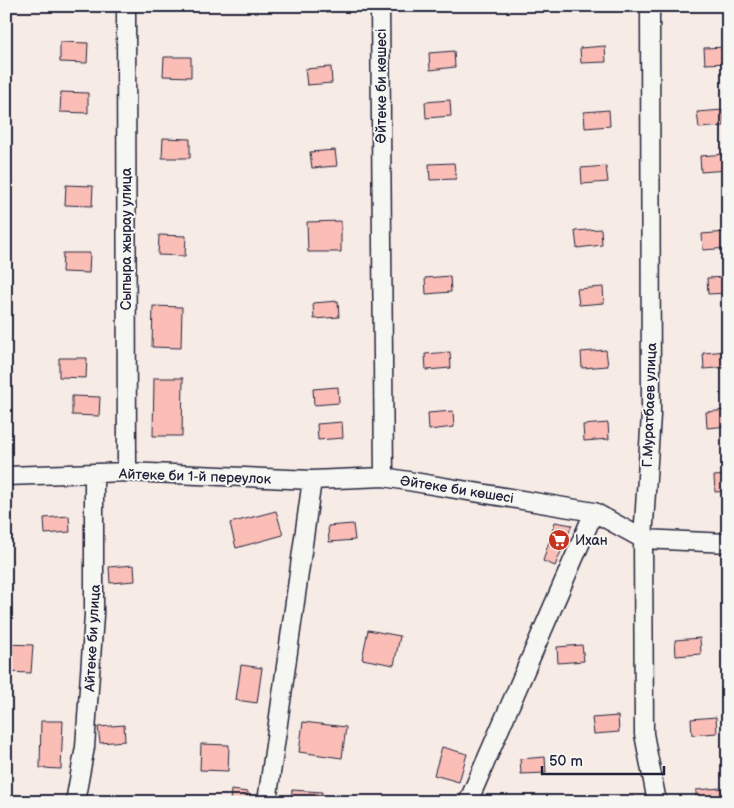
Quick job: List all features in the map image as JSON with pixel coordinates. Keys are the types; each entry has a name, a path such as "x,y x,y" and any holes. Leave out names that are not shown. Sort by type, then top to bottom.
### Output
{"street":[{"name":"Сыпыра жырау улица","path":"126,6 127,472"},
{"name":"Әйтеке би көшесі","path":"380,6 384,477 594,512 642,539"},
{"name":"Г.Муратбаев улица","path":"650,6 651,414 642,539 644,734 657,802"},
{"name":"Айтеке би 1-й переулок","path":"6,476 127,472 312,480 384,477"},
{"name":"Айтеке би улица","path":"74,802 85,747 94,615 94,473"},
{"path":"267,802 312,480"},
{"path":"468,802 594,512"},
{"path":"642,539 728,543"}],"building":[{"path":"60,42 88,43 87,63 60,62"},
{"path":"605,46 606,62 581,63 580,48"},
{"path":"728,47 728,63 705,64 704,48"},
{"path":"454,51 455,67 430,70 429,53"},
{"path":"164,57 191,57 191,77 163,76"},
{"path":"331,67 332,83 307,85 305,69"},
{"path":"61,92 88,93 88,113 60,112"},
{"path":"450,100 451,116 426,118 425,102"},
{"path":"609,110 610,126 585,128 584,112"},
{"path":"723,110 724,126 699,128 697,112"},
{"path":"163,138 190,139 190,158 162,158"},
{"path":"335,150 337,166 312,168 310,152"},
{"path":"725,154 727,170 701,172 700,156"},
{"path":"454,163 456,179 430,180 429,164"},
{"path":"606,166 608,182 582,184 581,168"},
{"path":"66,185 93,186 92,206 65,205"},
{"path":"341,221 341,252 308,252 307,222"},
{"path":"601,229 602,245 577,248 575,231"},
{"path":"727,232 728,248 703,250 702,234"},
{"path":"159,235 186,236 185,256 158,255"},
{"path":"63,253 90,253 89,273 62,272"},
{"path":"450,276 451,292 426,294 425,278"},
{"path":"728,277 728,293 708,294 707,278"},
{"path":"603,287 604,303 579,305 577,289"},
{"path":"338,301 339,317 314,319 313,303"},
{"path":"153,306 182,307 181,348 152,347"},
{"path":"606,350 608,366 582,368 581,352"},
{"path":"728,351 728,367 704,369 703,353"},
{"path":"450,352 451,368 426,370 425,354"},
{"path":"59,358 87,358 86,378 59,377"},
{"path":"154,378 183,378 182,436 153,436"},
{"path":"338,387 339,403 314,405 313,389"},
{"path":"72,396 100,397 99,416 72,415"},
{"path":"728,410 728,426 707,428 706,412"},
{"path":"453,411 454,427 429,430 428,413"},
{"path":"342,422 343,438 318,440 317,424"},
{"path":"608,423 609,439 584,441 583,425"},
{"path":"728,475 728,491 715,492 714,476"},
{"path":"276,511 283,535 236,548 230,523"},
{"path":"69,516 70,532 45,534 44,518"},
{"path":"555,522 572,525 555,566 543,561"},
{"path":"353,524 355,540 329,542 328,526"},
{"path":"134,565 135,581 110,583 109,567"},
{"path":"368,630 400,636 394,665 362,659"},
{"path":"700,638 701,654 676,656 675,640"},
{"path":"6,644 33,645 31,673 6,672"},
{"path":"582,645 584,661 558,663 557,647"},
{"path":"241,665 262,668 257,703 236,700"},
{"path":"618,716 619,732 594,734 592,718"},
{"path":"716,717 717,733 692,735 691,719"},
{"path":"41,721 63,721 61,769 40,768"},
{"path":"303,722 346,727 342,758 299,752"},
{"path":"124,725 125,741 100,743 98,727"},
{"path":"201,744 229,745 228,771 200,770"},
{"path":"442,747 467,754 459,782 434,775"},
{"path":"545,757 546,773 521,774 520,759"},
{"path":"721,788 722,802 696,802 696,790"},
{"path":"231,790 248,792 247,802 230,802"},
{"path":"292,790 322,792 321,802 291,802"},
{"path":"633,796 634,802 608,802 608,798"}],"place":[{"name":"Ихан","path":"559,540"}]}
